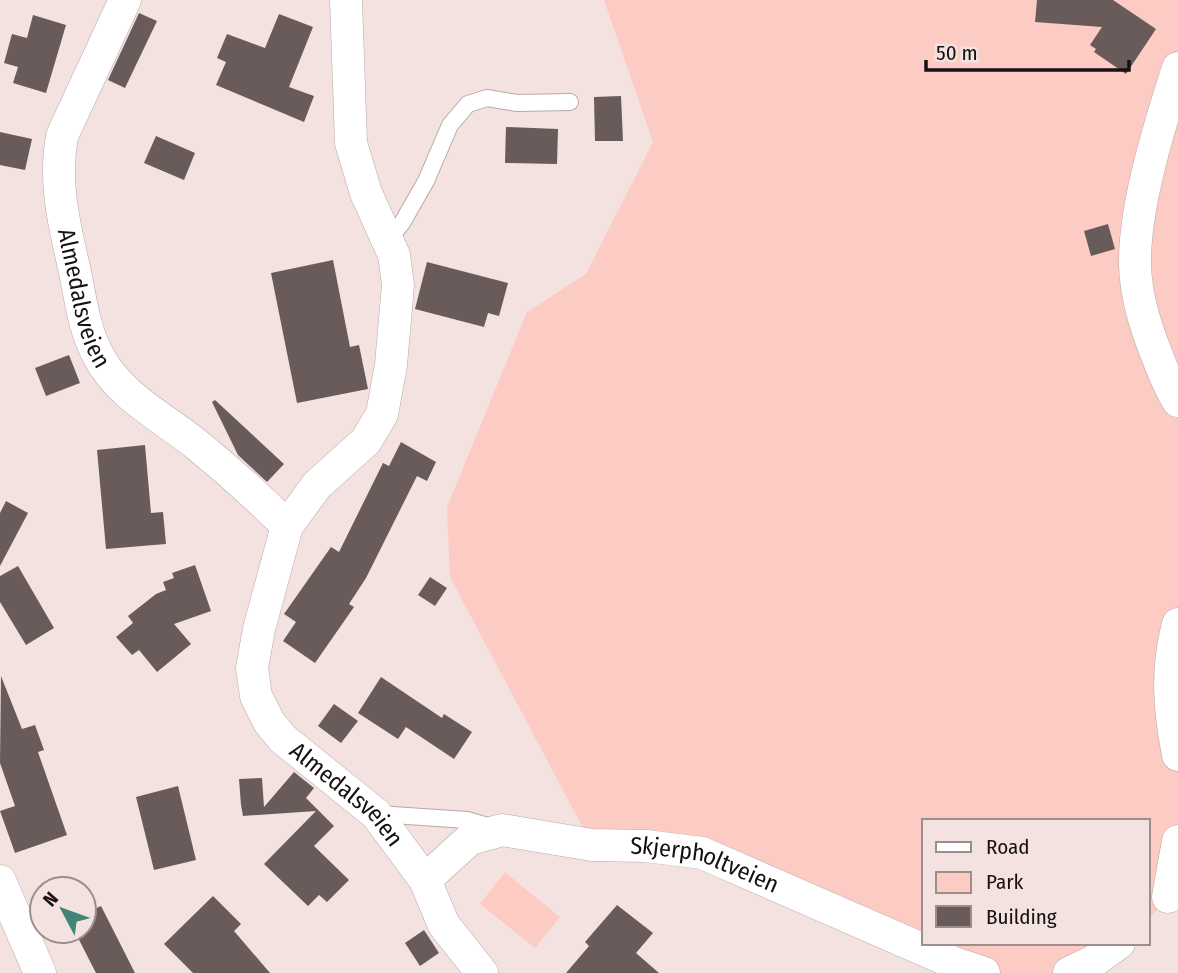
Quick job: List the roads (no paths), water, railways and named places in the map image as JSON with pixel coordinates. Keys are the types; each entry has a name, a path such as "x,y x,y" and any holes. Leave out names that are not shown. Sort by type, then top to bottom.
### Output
{"street":[{"name":"Almedalsveien","path":"125,0 62,136 58,158 57,180 63,221 86,322 97,354 121,386 219,462 287,526"},
{"name":"Almedalsveien","path":"346,0 351,143 366,193 389,239 398,285 391,365 382,415 366,440 317,485 287,526 259,629 252,668 256,696 269,722 283,739 376,814 425,880 444,925 482,973"},
{"path":"1178,68 1162,118 1141,212 1135,265 1149,336 1164,377 1178,401"},
{"path":"1178,624 1169,666 1168,690 1178,755"},
{"name":"Skjerpholtveien","path":"425,880 470,839 502,830 580,843 646,846 702,853 954,964 984,973"},
{"path":"1165,900 1178,841"},
{"path":"0,881 40,973"},
{"path":"1069,973 1094,961 1116,945"}],"lane":[{"path":"389,239 402,223 426,181 450,125 468,104 487,98 517,103 570,102"},
{"path":"376,814 467,820 502,830"}]}
